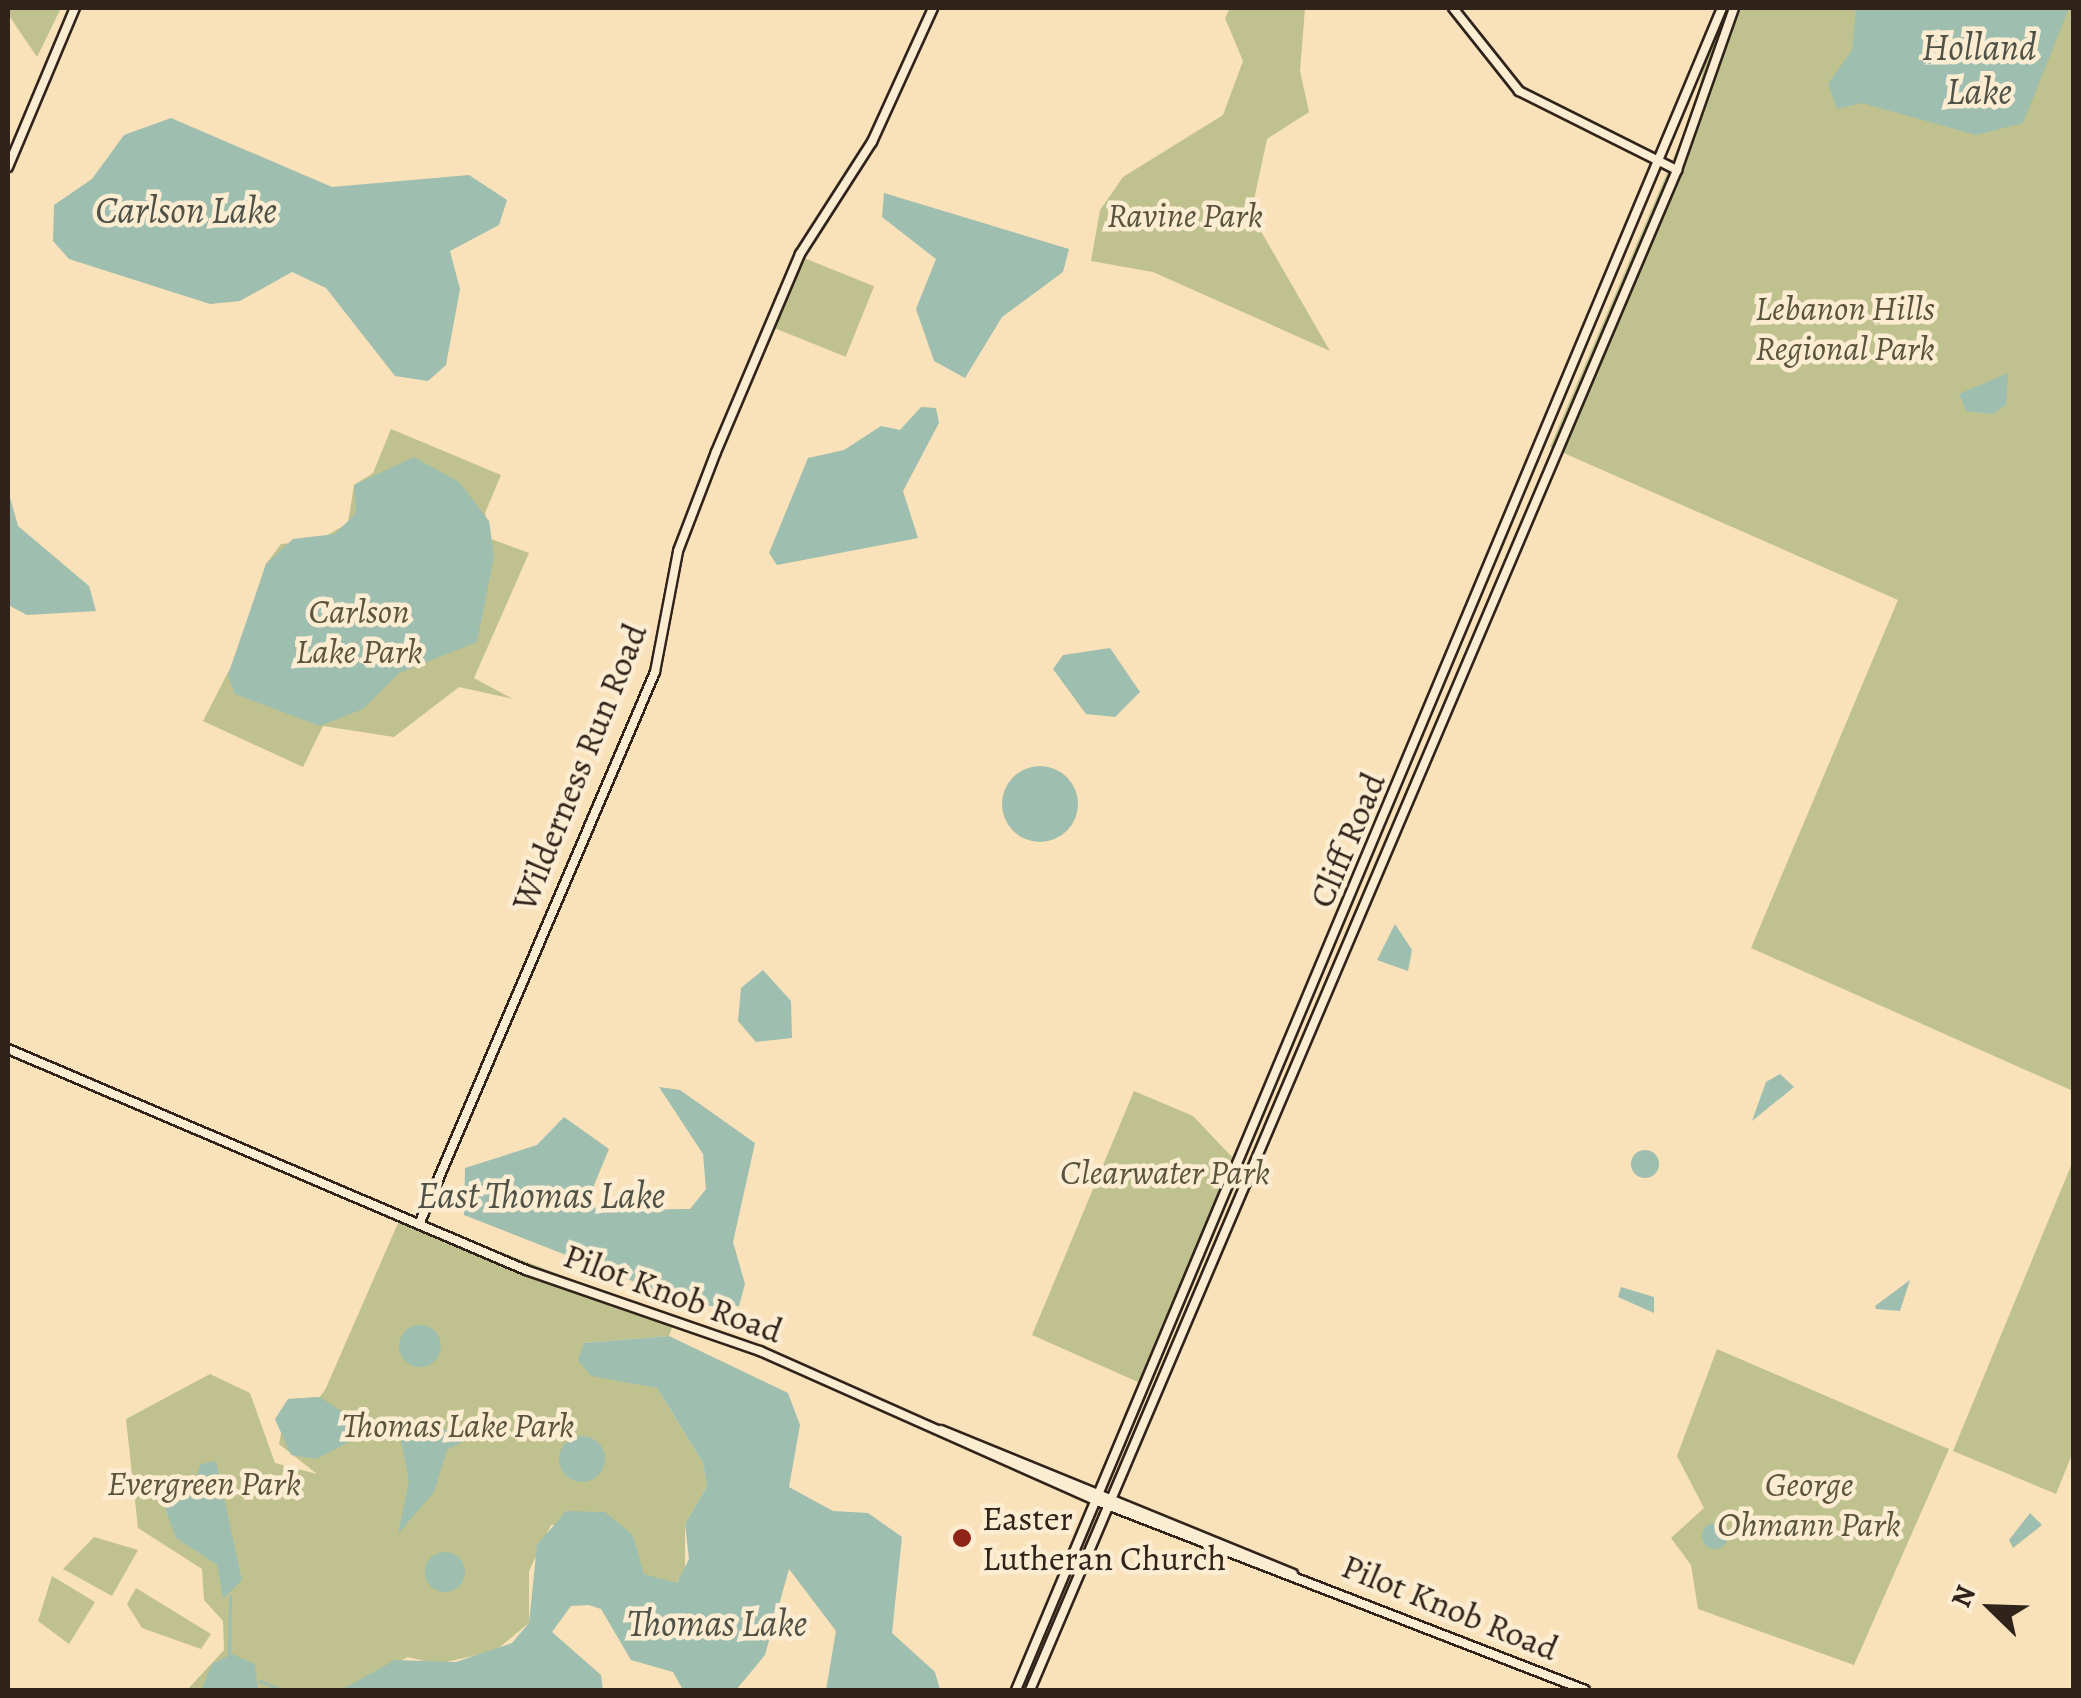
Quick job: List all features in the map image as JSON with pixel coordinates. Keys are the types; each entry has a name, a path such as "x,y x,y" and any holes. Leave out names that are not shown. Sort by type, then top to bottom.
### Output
{"main road":[{"path":"8,167 75,8"},
{"name":"Wilderness Run Road","path":"420,1222 655,672 678,551 800,254 872,142 933,8"},
{"path":"1453,8 1519,90 1677,170"},
{"name":"Cliff Road","path":"1016,1690 1664,164 1722,8"},
{"name":"Cliff Road","path":"1030,1690 1677,170 1734,8"},
{"name":"Pilot Knob Road","path":"8,1049 526,1270 760,1351 1096,1501 1585,1690"},
{"name":"Pilot Knob Road","path":"932,1428 1113,1494 1295,1576"}],"green space":[{"path":"8,8 61,8 37,57 8,14"},
{"name":"Ravine Park","path":"1230,8 1305,8 1300,71 1309,112 1267,139 1251,214 1330,351 1153,272 1091,261 1100,210 1123,177 1223,115 1243,61 1225,18"},
{"name":"Lebanon Hills Regional Park","path":"1718,8 2073,8 2073,1091 1751,948 1898,600 1550,447 1693,112"},
{"path":"799,256 874,286 846,357 771,326"},
{"name":"Carlson Lake Park","path":"391,429 501,475 485,513 491,539 529,553 474,678 513,699 459,687 394,737 323,726 303,767 203,721 239,651 266,564 281,544 319,540 348,523 354,485 373,473"},
{"name":"Clearwater Park","path":"1134,1091 1193,1116 1233,1158 1138,1382 1032,1335"},
{"path":"2073,1161 2073,1452 2056,1494 1953,1451"},
{"name":"Thomas Lake Park","path":"402,1214 675,1319 669,1336 584,1343 611,1378 657,1388 703,1463 707,1486 685,1524 685,1570 676,1584 643,1574 633,1535 618,1525 551,1525 529,1571 529,1623 495,1651 437,1664 408,1657 343,1690 187,1690 224,1650 223,1621 204,1600 202,1569 138,1528 126,1419 210,1374 250,1393 275,1463 317,1474 279,1444 288,1399 320,1397 326,1388"},
{"name":"George Ohmann Park","path":"1717,1349 1949,1449 1854,1665 1698,1609 1691,1565 1671,1538 1704,1508 1677,1456"},
{"path":"94,1537 138,1550 112,1596 63,1569"},
{"path":"52,1576 95,1602 69,1644 38,1621"},
{"path":"136,1588 211,1634 201,1649 142,1628 127,1604"}],"water":[{"name":"Holland Lake","path":"1856,8 2069,8 2023,123 1976,135 1862,103 1837,109 1828,84 1852,50"},
{"name":"Carlson Lake","path":"171,118 332,187 469,175 507,200 499,225 450,251 460,289 446,365 428,381 395,376 326,288 292,272 240,301 210,304 69,259 53,241 54,205 92,179 124,135"},
{"path":"884,193 1069,249 1063,272 1002,317 965,378 934,361 916,309 936,259 882,217"},
{"path":"2008,373 2006,405 1993,414 1966,411 1959,394"},
{"path":"921,407 936,408 939,423 903,491 918,538 777,565 769,553 808,458 844,450 881,426 900,430"},
{"name":"Carlson Lake Park","path":"414,457 459,482 489,521 494,556 477,642 399,673 363,709 320,726 235,694 228,675 266,564 293,539 335,534 356,513 354,485"},
{"path":"8,490 18,526 89,586 96,611 27,615 8,605"},
{"path":"1110,648 1140,692 1115,717 1086,714 1053,669 1063,655"},
{"path":"1040,766 1055,768 1067,777 1076,789 1076,819 1067,831 1055,840 1040,842 1025,840 1013,831 1004,819 1002,804 1004,789 1013,777 1025,768"},
{"path":"1395,924 1412,950 1408,971 1377,960"},
{"path":"763,970 791,1001 792,1038 756,1042 738,1021 741,988"},
{"path":"1780,1074 1794,1087 1752,1121 1766,1082"},
{"name":"East Thomas Lake","path":"659,1087 680,1090 755,1143 733,1242 745,1284 739,1306 696,1306 464,1215 465,1168 537,1145 564,1117 609,1149 590,1195 596,1210 690,1209 706,1189 703,1154"},
{"path":"1645,1150 1655,1154 1659,1164 1655,1174 1645,1178 1635,1174 1631,1164 1635,1154"},
{"path":"1910,1280 1900,1311 1876,1309 1875,1306"},
{"path":"1621,1287 1654,1297 1654,1313 1618,1297"},
{"path":"420,1325 435,1331 441,1346 435,1361 420,1367 405,1361 399,1346 405,1331"},
{"name":"Thomas Lake","path":"669,1336 788,1393 800,1425 789,1487 833,1511 868,1513 902,1537 892,1633 935,1672 940,1690 826,1690 836,1631 789,1569 765,1655 736,1690 683,1690 673,1672 631,1660 601,1609 589,1605 571,1606 552,1632 601,1675 603,1690 341,1690 395,1660 456,1662 512,1643 529,1623 537,1545 566,1511 605,1512 633,1535 644,1574 677,1583 689,1559 685,1524 707,1486 703,1463 657,1388 591,1376 578,1360 584,1343"},
{"path":"320,1397 355,1420 349,1442 316,1459 291,1455 275,1419 288,1399"},
{"path":"434,1425 468,1439 447,1450 434,1492 398,1534 409,1481 399,1433"},
{"path":"582,1436 598,1443 605,1459 598,1475 582,1482 566,1475 559,1459 566,1443"},
{"path":"216,1461 242,1580 223,1599 217,1565 176,1538 165,1508 189,1496 201,1464"},
{"path":"2030,1513 2042,1525 2013,1548 2009,1540"},
{"path":"1715,1523 1724,1527 1728,1536 1724,1545 1715,1549 1706,1545 1702,1536 1706,1527"},
{"path":"445,1552 459,1558 465,1572 459,1586 445,1592 431,1586 425,1572 431,1558"},
{"path":"232,1654 255,1664 258,1690 201,1690 212,1664"}],"waterway":[{"path":"229,1658 230,1597"},
{"path":"260,1681 282,1690"}],"place":[{"name":"Easter Lutheran Church","path":"962,1538"}],"park label":[{"name":"Evergreen Park","path":"204,1483"}]}
